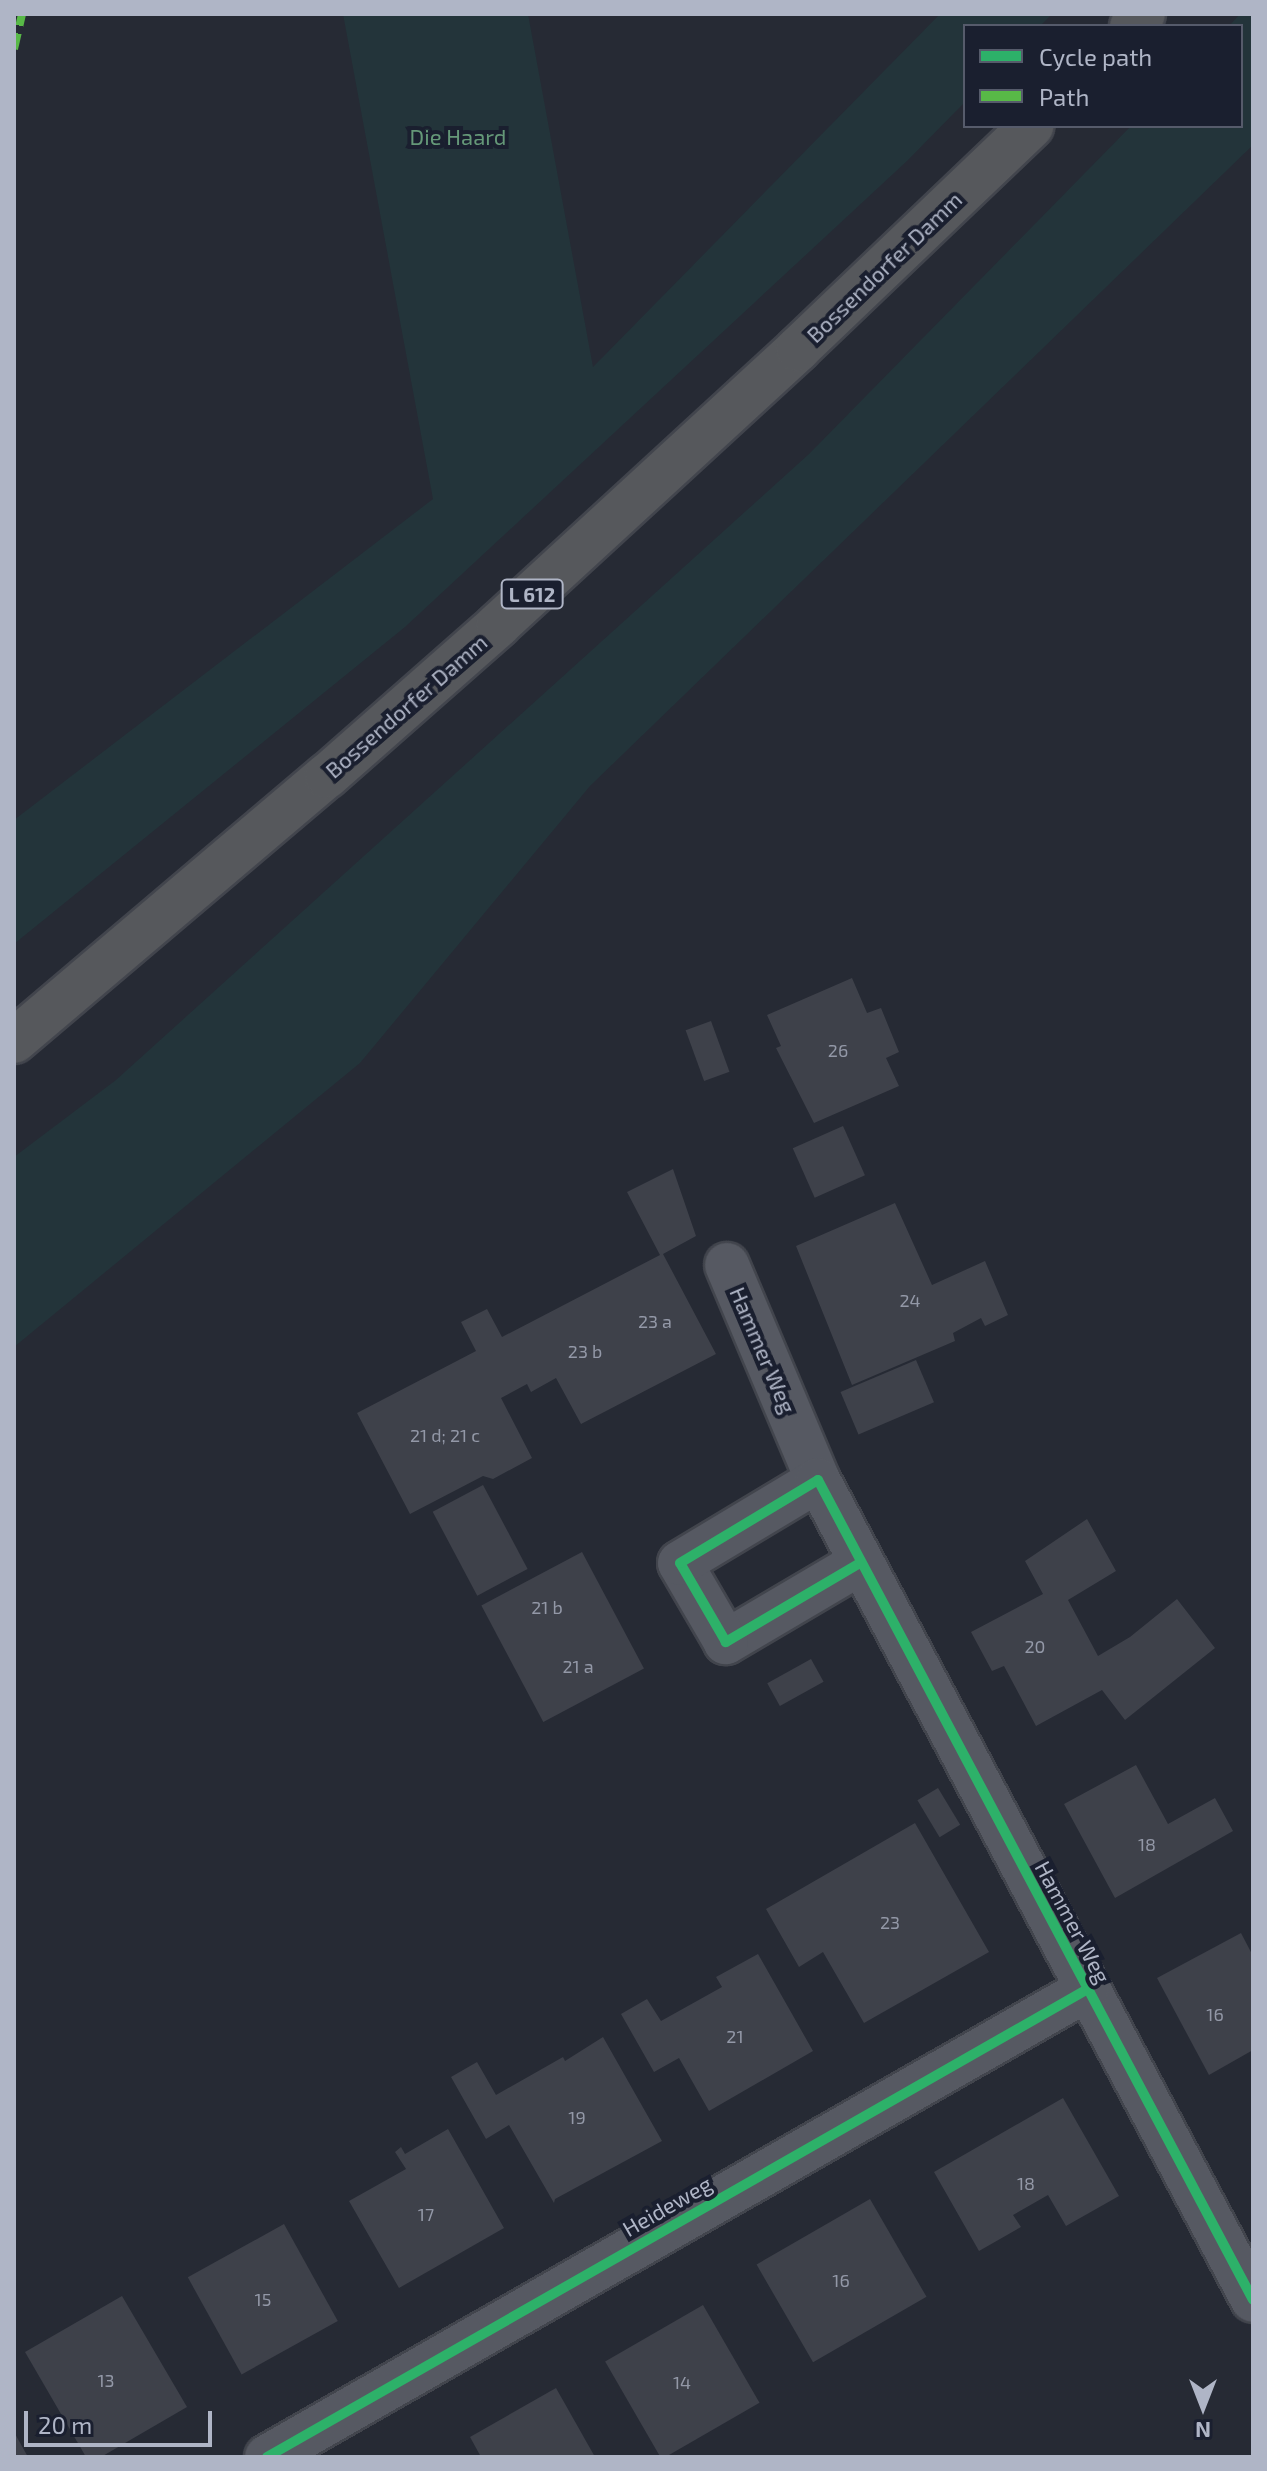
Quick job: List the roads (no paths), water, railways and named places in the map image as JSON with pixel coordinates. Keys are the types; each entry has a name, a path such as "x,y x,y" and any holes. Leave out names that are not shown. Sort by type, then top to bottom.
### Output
{"highway":[{"name":"Bossendorfer Damm","path":"14,1041 327,776 498,625 798,349 1029,128"}],"street":[{"name":"Hammer Weg","path":"727,1265 818,1480 860,1563 1253,2300"},
{"path":"818,1480 680,1563 726,1642 860,1563"},
{"name":"Heideweg","path":"267,2457 1086,1990"}],"park label":[{"name":"Die Haard","path":"458,137"}]}
